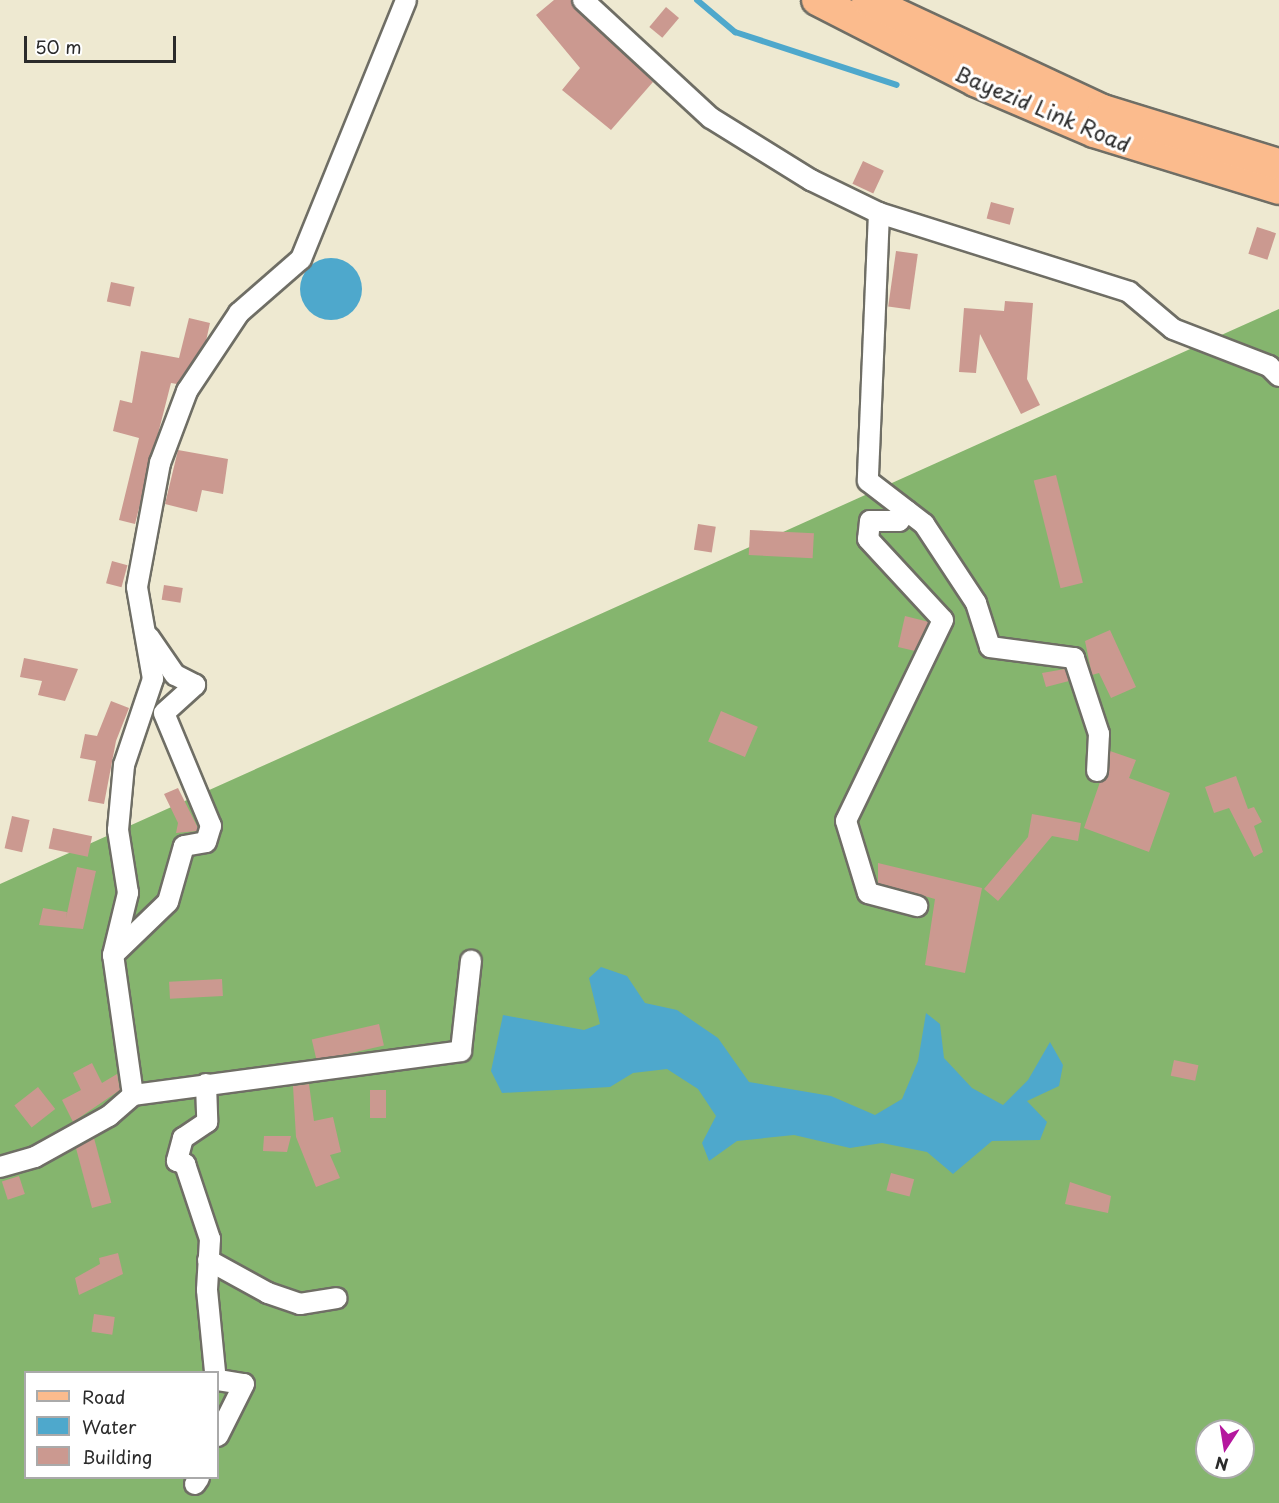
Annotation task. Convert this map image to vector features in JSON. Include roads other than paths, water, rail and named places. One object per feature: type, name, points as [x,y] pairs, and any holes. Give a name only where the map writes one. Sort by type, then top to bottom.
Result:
[{"type":"main road","name":"Bayezid Link Road","points":[[817,0],[975,81],[1094,132],[1279,189]]},
{"type":"main road","name":"Bayezid Link Road","points":[[867,0],[1103,110],[1279,164]]},
{"type":"street","points":[[133,1095],[113,955],[128,893],[118,830],[124,765],[153,679],[137,587],[160,463],[187,391],[239,314],[301,259],[406,0]]},
{"type":"street","points":[[583,0],[711,118],[811,180],[879,213],[1129,292],[1173,328],[1269,366],[1279,376]]},
{"type":"street","points":[[879,213],[868,482],[924,524],[976,603],[990,647],[1074,658],[1099,734],[1097,771]]},
{"type":"street","points":[[907,510],[899,521],[870,521],[868,539],[943,620],[846,821],[868,893],[917,906]]},
{"type":"street","points":[[113,955],[168,902],[184,846],[206,842],[211,826],[164,713],[195,685],[175,675],[144,629]]},
{"type":"street","points":[[0,1167],[34,1157],[109,1116],[133,1095],[461,1051],[471,961]]},
{"type":"street","points":[[206,1084],[207,1122],[183,1138],[177,1161],[185,1164],[210,1239],[208,1260],[215,1371]]},
{"type":"street","points":[[208,1260],[268,1293],[300,1304],[337,1298]]},
{"type":"street","points":[[219,1380],[244,1384],[219,1434]]},
{"type":"water","points":[[331,258],[348,263],[353,267],[357,272],[362,289],[357,306],[353,311],[348,315],[331,320],[314,315],[309,311],[305,306],[300,289],[305,272],[309,267],[314,263]]},
{"type":"water","points":[[601,967],[627,976],[645,1003],[677,1010],[718,1038],[749,1082],[831,1096],[875,1115],[902,1099],[918,1061],[926,1013],[940,1024],[944,1058],[972,1088],[1003,1105],[1028,1080],[1050,1042],[1063,1065],[1059,1086],[1027,1101],[1047,1122],[1040,1140],[992,1141],[953,1174],[927,1152],[882,1143],[850,1148],[794,1135],[737,1141],[709,1161],[702,1143],[716,1116],[698,1089],[667,1069],[633,1073],[610,1087],[502,1093],[491,1071],[503,1015],[584,1030],[600,1024],[589,978]]},
{"type":"waterway","points":[[697,0],[735,32],[897,85]]}]
